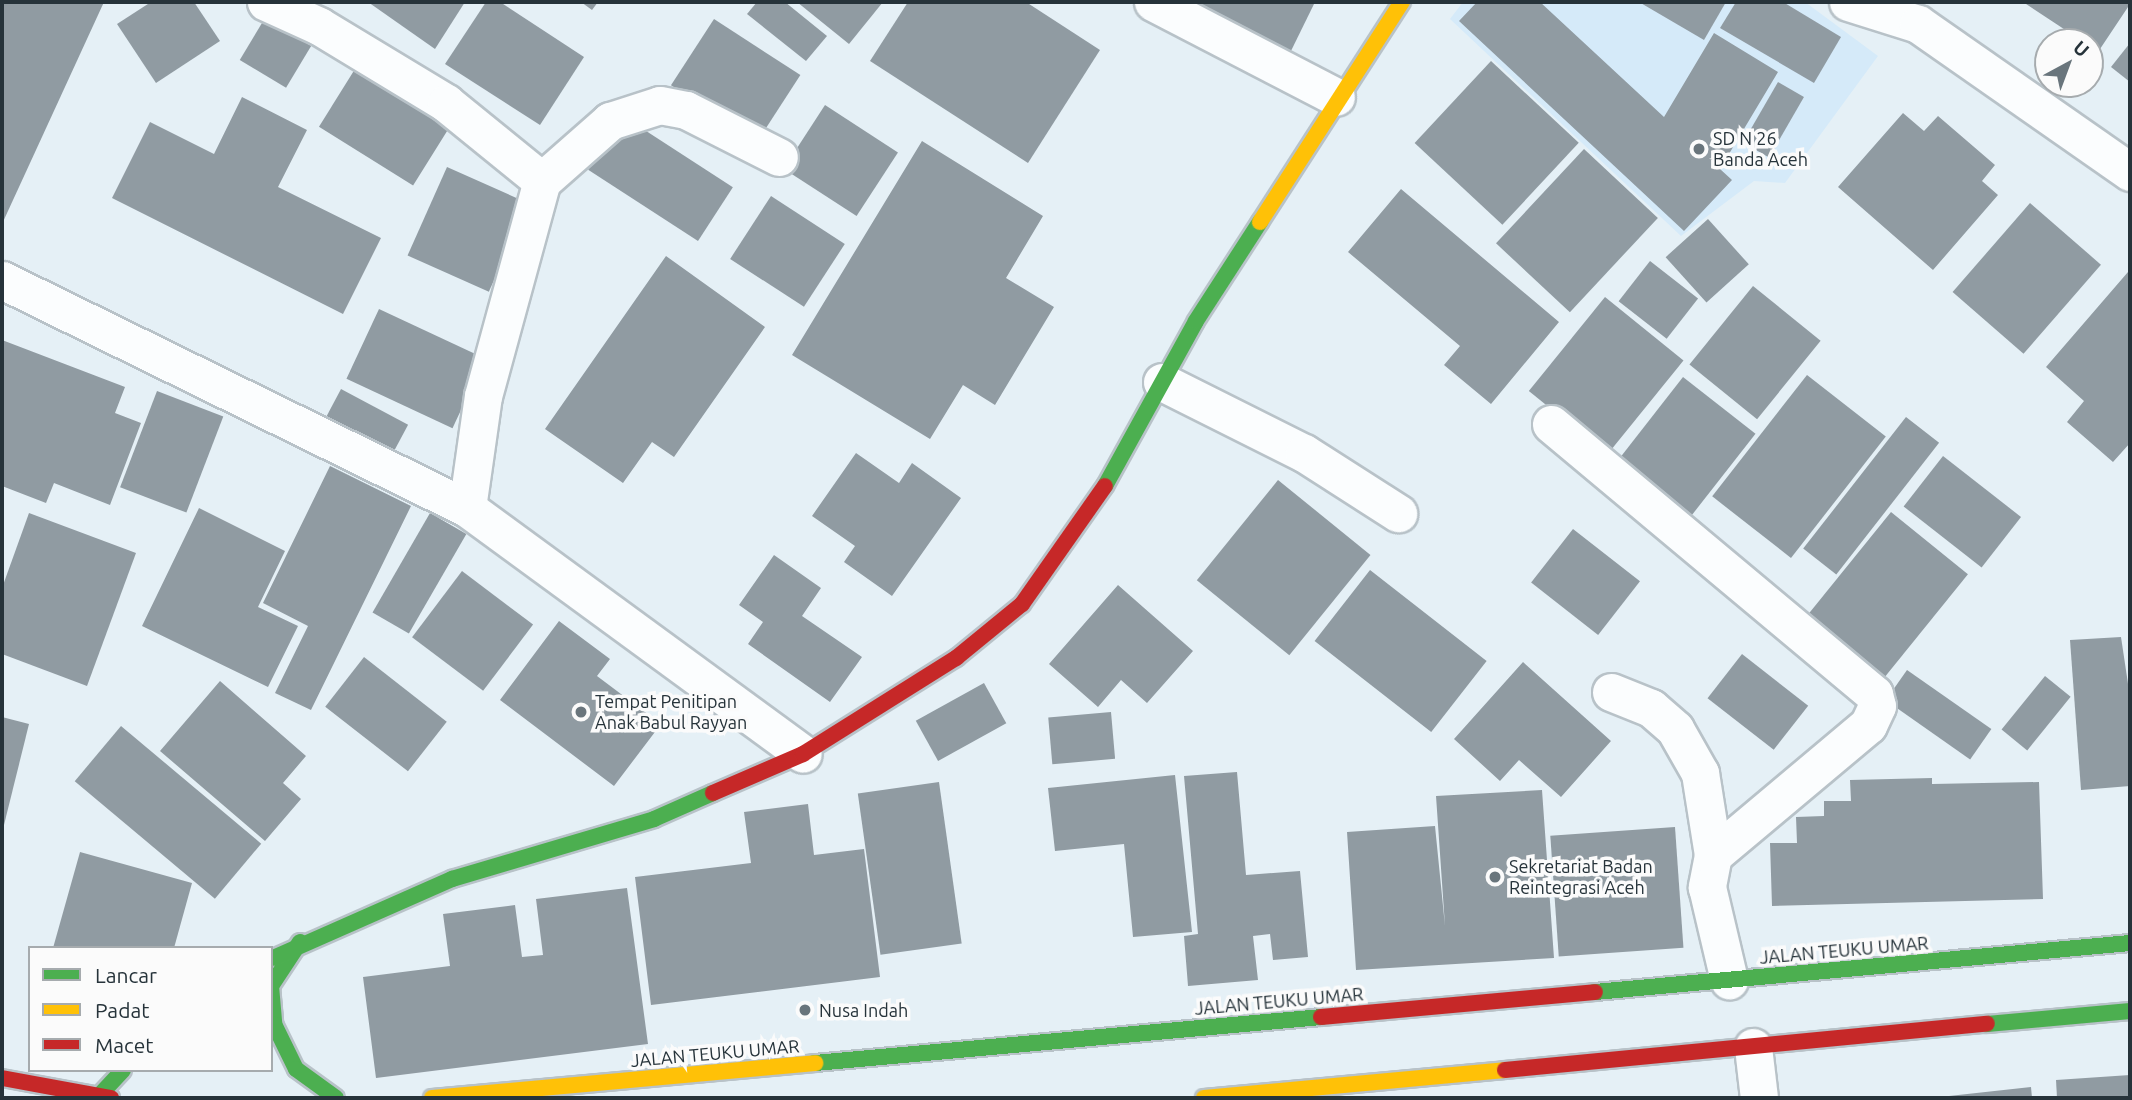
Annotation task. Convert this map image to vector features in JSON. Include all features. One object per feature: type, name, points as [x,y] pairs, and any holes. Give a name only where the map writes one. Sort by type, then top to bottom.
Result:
[{"type":"main road","points":[[273,957],[300,942],[452,879],[654,819],[803,754],[956,658],[1022,604],[1086,521],[1163,382],[1336,97],[1402,2]]},
{"type":"main road","points":[[273,983],[300,942]]},
{"type":"main road","name":"JALAN TEUKU UMAR","points":[[432,1098],[2130,943]]},
{"type":"main road","points":[[273,1011],[274,1024],[296,1069],[336,1098]]},
{"type":"main road","points":[[1204,1098],[1279,1094],[2130,1011]]},
{"type":"main road","points":[[2,1078],[103,1097],[122,1072]]},
{"type":"street","points":[[266,2],[319,26],[446,103],[542,181]]},
{"type":"street","points":[[1153,2],[1336,97]]},
{"type":"street","points":[[1848,2],[1887,6],[1918,24],[2130,172]]},
{"type":"street","points":[[467,508],[483,396],[542,181],[610,121],[660,105],[686,110],[779,157]]},
{"type":"street","points":[[2,280],[467,508],[803,754]]},
{"type":"street","points":[[1163,382],[1304,453],[1398,513]]},
{"type":"street","points":[[1551,424],[1874,694],[1877,706],[1868,725],[1713,855]]},
{"type":"street","points":[[1611,692],[1651,708],[1675,729],[1700,773],[1713,855],[1707,887],[1729,979]]},
{"type":"street","points":[[1753,1047],[1759,1098]]},
{"type":"shaded area","name":"SD N 26 Banda Aceh","points":[[1463,2],[1805,2],[1878,56],[1785,183],[1754,181],[1681,236],[1450,19]]},
{"type":"building","points":[[2,2],[104,2],[2,224]]},
{"type":"building","points":[[151,2],[194,2],[220,41],[156,83],[117,24]]},
{"type":"building","points":[[368,2],[465,2],[435,49]]},
{"type":"building","points":[[486,2],[500,2],[584,57],[540,125],[445,64]]},
{"type":"building","points":[[581,2],[598,2],[592,10]]},
{"type":"building","points":[[757,2],[785,2],[827,36],[806,61],[747,14]]},
{"type":"building","points":[[797,2],[883,2],[849,44]]},
{"type":"building","points":[[908,2],[1026,2],[1100,50],[1028,163],[870,61]]},
{"type":"building","points":[[1181,2],[1315,2],[1289,55]]},
{"type":"building","points":[[1477,2],[1540,2],[1664,117],[1714,33],[1778,72],[1720,169],[1732,180],[1684,231],[1459,21]]},
{"type":"building","points":[[1639,2],[1726,2],[1704,40]]},
{"type":"building","points":[[1736,2],[1783,2],[1841,37],[1814,83],[1720,28]]},
{"type":"building","points":[[2023,2],[2130,2],[2104,43],[2104,28],[2062,28]]},
{"type":"building","points":[[265,18],[311,46],[286,88],[240,60]]},
{"type":"building","points":[[714,19],[800,75],[757,141],[671,85]]},
{"type":"building","points":[[2130,43],[2130,82],[2111,67]]},
{"type":"building","points":[[1491,61],[1579,143],[1502,225],[1415,143]]},
{"type":"building","points":[[355,69],[449,128],[413,185],[319,127]]},
{"type":"building","points":[[1778,82],[1804,97],[1769,158],[1743,143]]},
{"type":"building","points":[[242,97],[307,130],[278,187],[381,238],[343,314],[112,198],[150,122],[214,154]]},
{"type":"building","points":[[825,105],[898,152],[857,216],[784,169]]},
{"type":"building","points":[[1903,113],[1924,131],[1938,116],[1995,165],[1982,181],[1998,195],[1933,270],[1838,187]]},
{"type":"building","points":[[623,116],[733,187],[698,241],[588,170]]},
{"type":"building","points":[[922,141],[1043,216],[1006,278],[1054,307],[995,405],[963,385],[930,439],[792,355]]},
{"type":"building","points":[[1584,149],[1658,218],[1570,312],[1496,243]]},
{"type":"building","points":[[447,167],[528,203],[489,292],[408,256]]},
{"type":"building","points":[[1401,189],[1559,322],[1491,404],[1444,365],[1460,346],[1348,252]]},
{"type":"building","points":[[771,196],[845,244],[804,307],[730,259]]},
{"type":"building","points":[[2030,203],[2101,265],[2024,354],[1953,292]]},
{"type":"building","points":[[1708,219],[1749,264],[1706,302],[1666,257]]},
{"type":"building","points":[[666,256],[765,327],[674,457],[652,442],[623,483],[545,429]]},
{"type":"building","points":[[1650,261],[1698,299],[1667,339],[1619,301]]},
{"type":"building","points":[[2128,272],[2130,443],[2113,462],[2067,422],[2084,401],[2046,367]]},
{"type":"building","points":[[1753,286],[1821,341],[1757,419],[1689,364]]},
{"type":"building","points":[[1605,297],[1683,361],[1607,455],[1529,391]]},
{"type":"building","points":[[379,309],[485,358],[452,428],[346,379]]},
{"type":"building","points":[[2,340],[125,387],[115,413],[141,423],[110,505],[54,483],[46,503],[2,486]]},
{"type":"building","points":[[1807,375],[1886,437],[1791,558],[1712,496]]},
{"type":"building","points":[[1683,377],[1755,434],[1688,520],[1616,463]]},
{"type":"building","points":[[341,389],[408,425],[393,454],[326,418]]},
{"type":"building","points":[[157,391],[223,416],[186,513],[120,487]]},
{"type":"building","points":[[1906,417],[1939,443],[1836,574],[1803,549]]},
{"type":"building","points":[[856,453],[899,483],[912,463],[961,498],[892,596],[844,562],[855,546],[812,516]]},
{"type":"building","points":[[1943,456],[2021,517],[1982,567],[1904,506]]},
{"type":"building","points":[[330,466],[411,506],[311,710],[275,693],[308,626],[263,603]]},
{"type":"building","points":[[1278,480],[1370,555],[1289,655],[1197,580]]},
{"type":"building","points":[[199,508],[285,551],[258,607],[298,626],[268,687],[142,626]]},
{"type":"building","points":[[1891,512],[1968,574],[1877,686],[1800,624]]},
{"type":"building","points":[[29,513],[136,553],[87,686],[2,654],[2,588]]},
{"type":"building","points":[[430,513],[466,534],[409,634],[372,613]]},
{"type":"building","points":[[1573,529],[1640,581],[1598,635],[1531,583]]},
{"type":"building","points":[[774,555],[821,588],[802,616],[862,657],[830,702],[748,644],[763,622],[739,605]]},
{"type":"building","points":[[1370,570],[1487,661],[1431,732],[1315,641]]},
{"type":"building","points":[[462,571],[533,625],[483,691],[412,637]]},
{"type":"building","points":[[1118,585],[1193,651],[1147,703],[1121,680],[1098,707],[1049,664]]},
{"type":"building","name":"Tempat Penitipan Anak Babul Rayyan","points":[[559,621],[610,659],[597,676],[661,724],[614,786],[500,700]]},
{"type":"building","points":[[2121,637],[2130,697],[2130,786],[2081,790],[2070,640]]},
{"type":"building","points":[[1742,654],[1808,706],[1774,750],[1708,698]]},
{"type":"building","points":[[364,657],[447,722],[408,771],[325,707]]},
{"type":"building","points":[[1523,662],[1611,741],[1561,797],[1519,760],[1500,781],[1454,739]]},
{"type":"building","points":[[1907,670],[1991,729],[1970,759],[1886,700]]},
{"type":"building","points":[[2045,676],[2071,697],[2027,750],[2002,730]]},
{"type":"building","points":[[220,681],[306,756],[283,783],[301,799],[265,841],[160,751]]},
{"type":"building","points":[[984,683],[1006,723],[938,761],[916,721]]},
{"type":"building","points":[[1111,712],[1115,759],[1052,764],[1048,717]]},
{"type":"building","points":[[2,717],[29,724],[3,829],[2,829]]},
{"type":"building","points":[[121,726],[261,844],[215,899],[75,781]]},
{"type":"building","points":[[1237,772],[1246,875],[1300,871],[1308,957],[1273,960],[1270,934],[1253,936],[1258,980],[1188,986],[1184,936],[1198,934],[1184,776]]},
{"type":"building","points":[[1175,775],[1192,932],[1133,937],[1124,844],[1055,851],[1048,788]]},
{"type":"building","points":[[1932,778],[1932,784],[2039,782],[2043,899],[1772,906],[1770,843],[1797,843],[1796,817],[1824,816],[1824,801],[1851,801],[1850,780]]},
{"type":"building","points":[[939,782],[962,943],[880,955],[858,793]]},
{"type":"building","points":[[1542,790],[1554,958],[1356,970],[1347,832],[1435,826],[1445,926],[1436,796]]},
{"type":"building","points":[[808,804],[814,855],[864,849],[880,977],[651,1005],[635,877],[751,863],[744,812]]},
{"type":"building","points":[[1675,827],[1683,948],[1559,956],[1550,836]]},
{"type":"building","points":[[80,852],[192,883],[175,946],[54,946]]},
{"type":"building","points":[[627,888],[648,1044],[376,1078],[363,977],[450,966],[443,914],[515,905],[522,957],[543,955],[536,899]]},
{"type":"building","points":[[2130,1075],[2130,1098],[2057,1098],[2056,1080]]},
{"type":"building","points":[[2031,1087],[2032,1098],[1949,1098],[1949,1096]]},
{"type":"traffic: fast","points":[[1105,486],[1196,321],[1260,222]]},
{"type":"traffic: fast","points":[[273,958],[452,879],[654,819],[713,793]]},
{"type":"traffic: fast","points":[[273,983],[300,942]]},
{"type":"traffic: fast","points":[[1595,992],[2130,943]]},
{"type":"traffic: fast","points":[[273,1011],[274,1024],[296,1069],[336,1098]]},
{"type":"traffic: fast","points":[[1987,1024],[2130,1011]]},
{"type":"traffic: fast","points":[[815,1063],[1321,1017]]},
{"type":"traffic: fast","points":[[97,1098],[121,1072]]},
{"type":"traffic: slow","points":[[1260,222],[1402,2]]},
{"type":"traffic: slow","points":[[432,1098],[815,1063]]},
{"type":"traffic: slow","points":[[1204,1098],[1505,1070]]},
{"type":"traffic: jam","points":[[713,793],[803,754],[956,658],[1022,604],[1105,486]]},
{"type":"traffic: jam","points":[[1321,1017],[1595,992]]},
{"type":"traffic: jam","points":[[1505,1070],[1987,1024]]},
{"type":"traffic: jam","points":[[2,1078],[111,1098]]},
{"type":"place","name":"SD N 26 Banda Aceh","points":[[1699,149]]},
{"type":"place","name":"Tempat Penitipan Anak Babul Rayyan","points":[[581,712]]},
{"type":"place","name":"Sekretariat Badan Reintegrasi Aceh","points":[[1495,877]]},
{"type":"place","name":"Nusa Indah","points":[[805,1010]]}]
